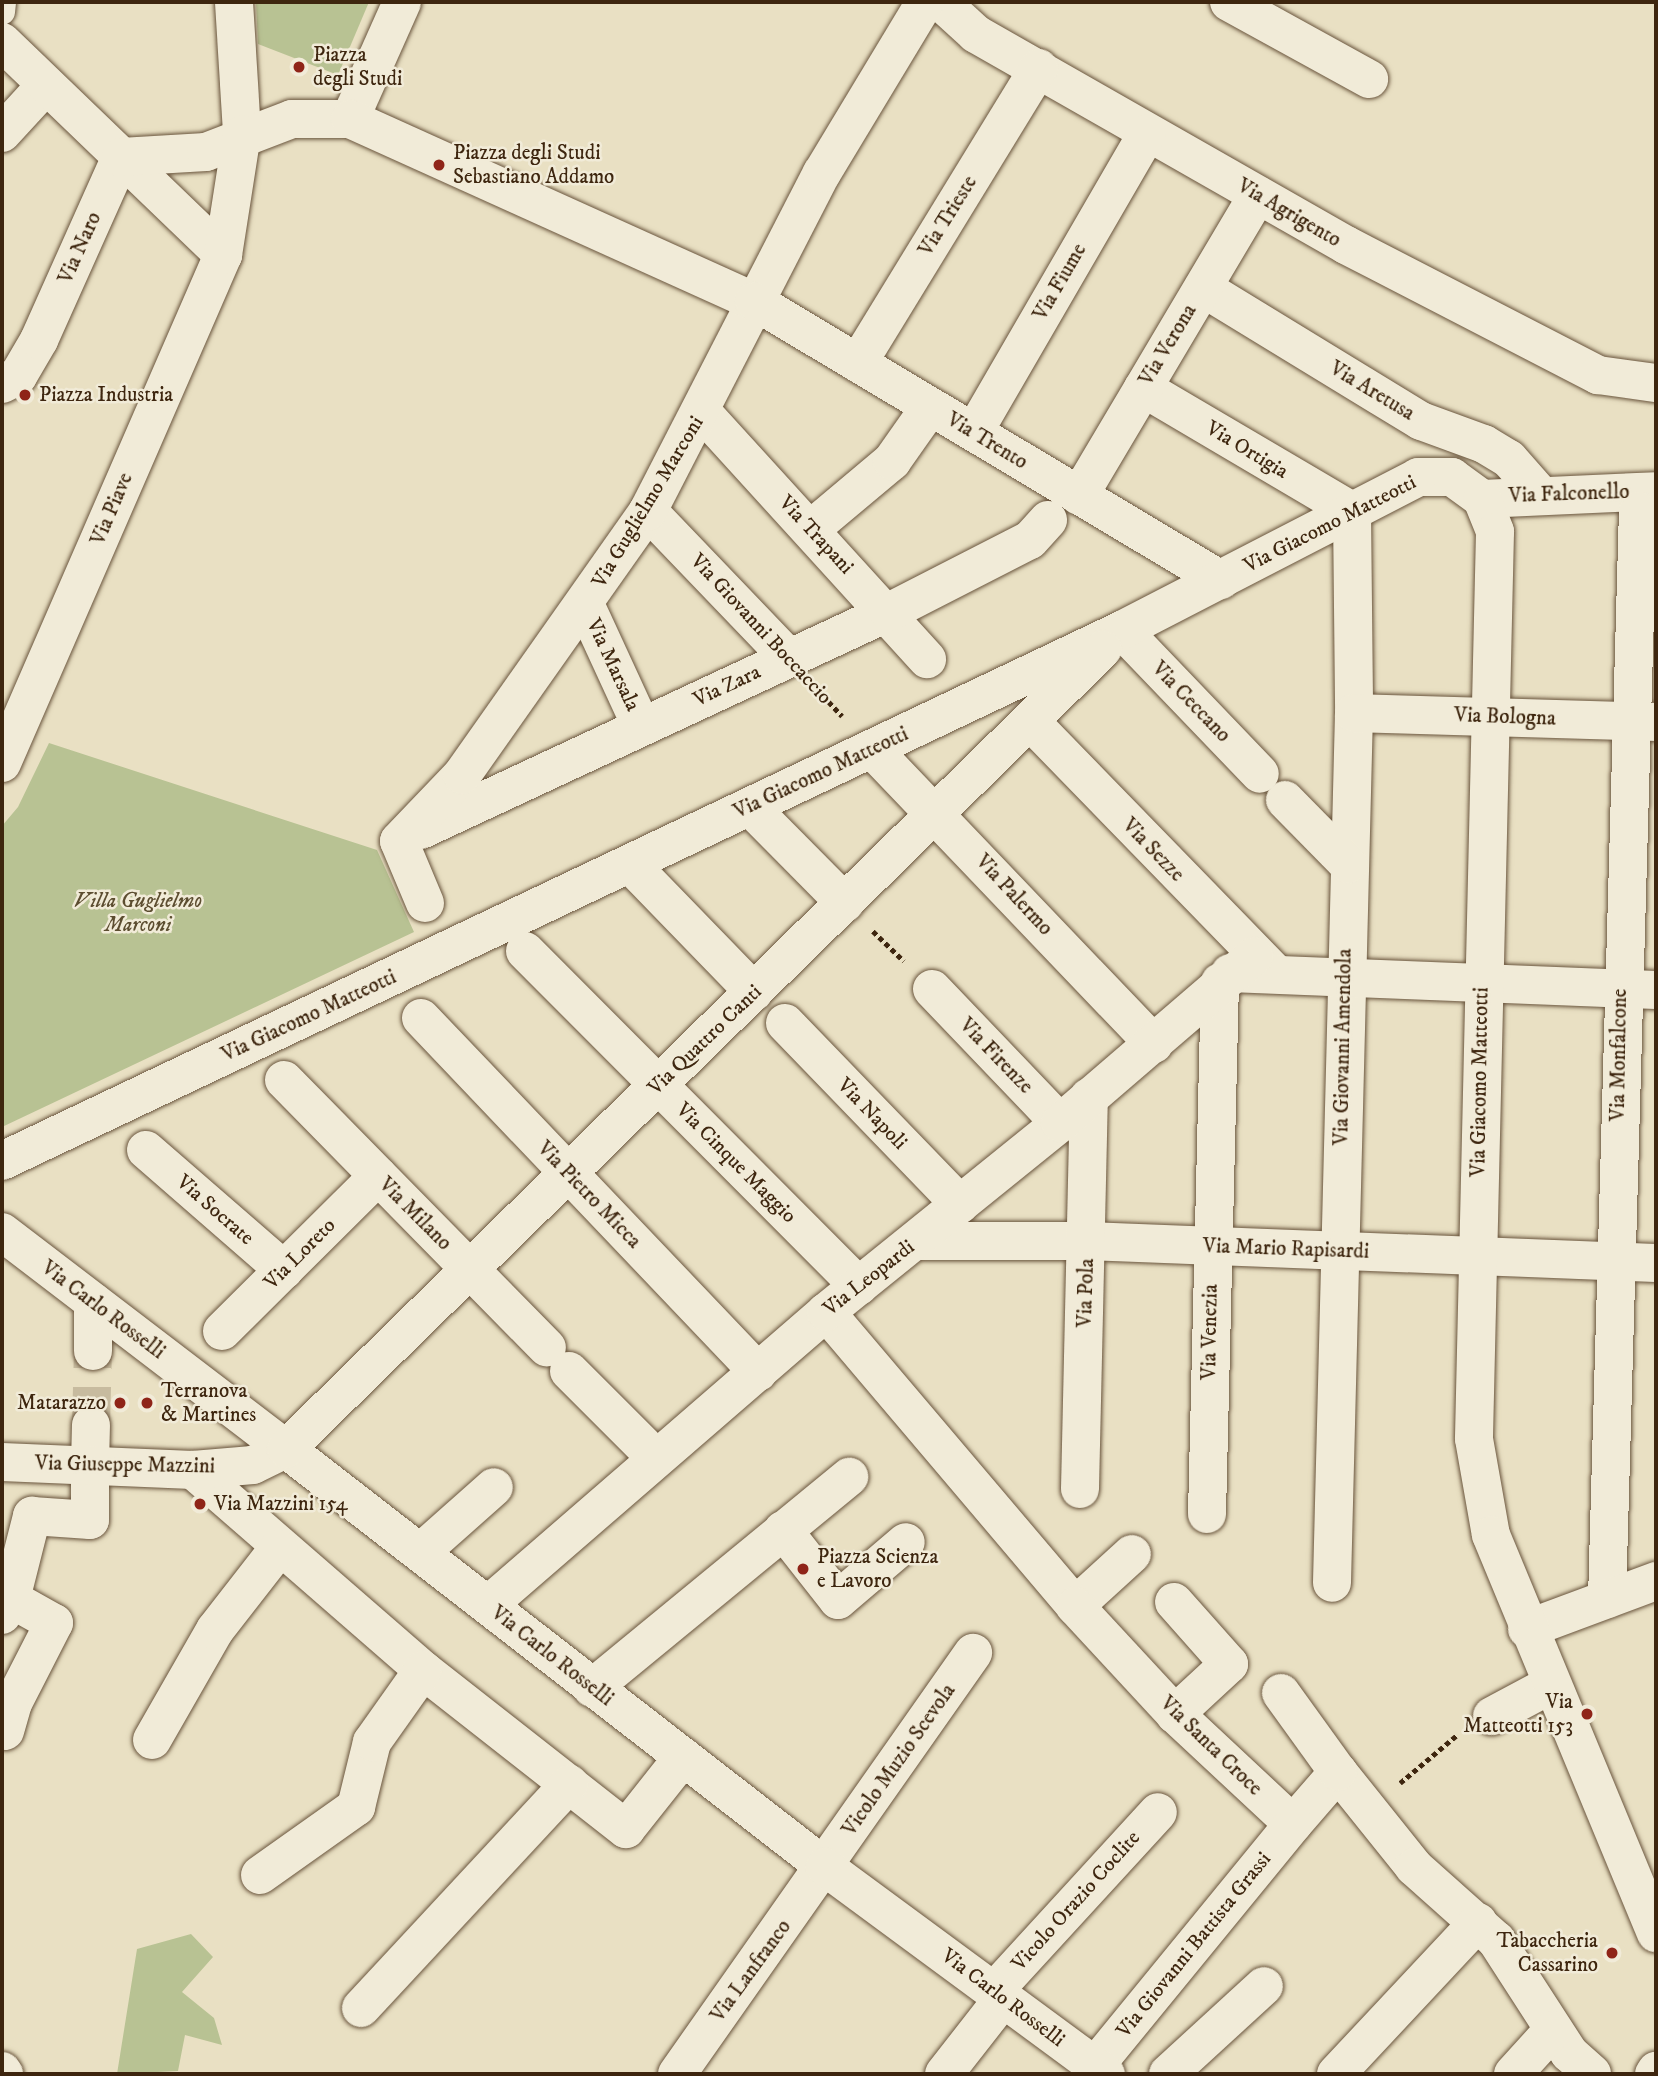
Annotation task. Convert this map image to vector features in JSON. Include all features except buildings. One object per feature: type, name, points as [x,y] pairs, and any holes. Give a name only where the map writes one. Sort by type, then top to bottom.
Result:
[{"type":"street","name":"Via Piave","points":[[2,763],[223,255],[243,134],[234,2]]},
{"type":"street","points":[[121,157],[206,152],[243,134],[292,119],[349,119],[402,2]]},
{"type":"street","name":"Via Guglielmo Marconi","points":[[399,841],[462,775],[648,511],[703,413],[754,301],[822,173],[925,2]]},
{"type":"street","name":"Via Agrigento","points":[[941,2],[976,34],[1258,195],[1598,375],[1656,383]]},
{"type":"street","points":[[1229,2],[1369,79]]},
{"type":"street","points":[[2,42],[223,255]]},
{"type":"street","name":"Via Trieste","points":[[858,363],[1039,68]]},
{"type":"street","points":[[2,133],[46,85]]},
{"type":"street","name":"Via Trento","points":[[349,119],[754,301],[1221,580]]},
{"type":"street","name":"Via Fiume","points":[[974,432],[1147,133]]},
{"type":"street","name":"Via Naro","points":[[2,384],[18,376],[39,340],[121,157]]},
{"type":"street","name":"Via Verona","points":[[1079,496],[1258,195]]},
{"type":"street","name":"Via Aretusa","points":[[1203,288],[1421,421],[1500,454],[1538,492]]},
{"type":"street","name":"Via Ortigia","points":[[1143,388],[1352,511]]},
{"type":"street","points":[[811,529],[892,461],[930,407]]},
{"type":"street","name":"Via Trapani","points":[[703,413],[889,612],[927,659]]},
{"type":"street","name":"Via Giacomo Matteotti","points":[[2,1161],[1122,631],[1418,477],[1452,477],[1482,499],[1494,532],[1474,1439],[1491,1535],[1550,1685],[1654,1921]]},
{"type":"street","name":"Via Falconello","points":[[1482,499],[1538,492],[1647,501]]},
{"type":"street","name":"Via Monfalcone","points":[[1607,1600],[1614,1262],[1638,989],[1647,501]]},
{"type":"street","name":"Via Giovanni Boccaccio","points":[[648,511],[789,657]]},
{"type":"street","name":"Via Giovanni Amendola","points":[[1332,1583],[1338,1251],[1354,713],[1352,511]]},
{"type":"street","name":"Via Zara","points":[[399,841],[889,612],[1030,540],[1048,520]]},
{"type":"street","name":"Via Marsala","points":[[585,604],[641,726]]},
{"type":"street","name":"Via Quattro Canti","points":[[286,1448],[1122,631]]},
{"type":"street","name":"Via Ceccano","points":[[1122,631],[1348,864]]},
{"type":"street","name":"Via Bologna","points":[[1354,713],[1643,721]]},
{"type":"street","name":"Via Sezze","points":[[1031,722],[1245,971]]},
{"type":"street","name":"Via Palermo","points":[[872,749],[1154,1044]]},
{"type":"street","points":[[750,807],[845,903]]},
{"type":"street","points":[[399,841],[425,903]]},
{"type":"street","points":[[630,864],[754,992]]},
{"type":"street","name":"Via Cinque Maggio","points":[[525,951],[859,1286]]},
{"type":"street","points":[[1245,971],[1638,989]]},
{"type":"street","name":"Via Leopardi","points":[[488,1605],[826,1312],[1245,971]]},
{"type":"street","name":"Via Venezia","points":[[1207,1514],[1211,1246],[1245,971]]},
{"type":"street","name":"Via Firenze","points":[[932,989],[1060,1123]]},
{"type":"street","name":"Via Pietro Micca","points":[[421,1018],[758,1372]]},
{"type":"street","name":"Via Napoli","points":[[785,1023],[960,1204]]},
{"type":"street","name":"Via Milano","points":[[284,1080],[656,1458]]},
{"type":"street","name":"Via Pola","points":[[1080,1489],[1089,1097]]},
{"type":"street","name":"Via Socrate","points":[[146,1150],[284,1270]]},
{"type":"street","name":"Via Loreto","points":[[222,1331],[378,1176]]},
{"type":"street","name":"Via Carlo Rosselli","points":[[2,1232],[422,1552],[592,1688],[825,1867],[1100,2070]]},
{"type":"street","name":"Via Mario Rapisardi","points":[[916,1241],[1087,1241],[1656,1263]]},
{"type":"street","points":[[93,1302],[93,1351]]},
{"type":"street","name":"Via Santa Croce","points":[[826,1312],[1075,1606],[1175,1714],[1293,1824]]},
{"type":"street","points":[[5,1731],[13,1703],[54,1623],[7,1607],[32,1516],[90,1520],[91,1425]]},
{"type":"street","name":"Via Giuseppe Mazzini","points":[[2,1462],[194,1470],[253,1465],[286,1448]]},
{"type":"street","points":[[194,1470],[278,1549],[423,1670],[626,1829],[683,1757]]},
{"type":"street","points":[[592,1688],[849,1477]]},
{"type":"street","points":[[422,1552],[494,1487]]},
{"type":"street","points":[[783,1530],[838,1600],[906,1542]]},
{"type":"street","points":[[152,1741],[215,1630],[278,1549]]},
{"type":"street","points":[[1075,1606],[1132,1554]]},
{"type":"street","points":[[1527,1629],[1655,1584]]},
{"type":"street","points":[[1174,1602],[1229,1664],[1175,1714]]},
{"type":"street","name":"Vicolo Muzio Scevola","points":[[825,1867],[973,1653]]},
{"type":"street","points":[[260,1875],[356,1807],[372,1742],[423,1670]]},
{"type":"street","points":[[1492,1716],[1550,1685]]},
{"type":"street","points":[[1281,1693],[1363,1806],[1415,1867],[1496,1940],[1553,2030],[1592,2074]]},
{"type":"street","points":[[1293,1824],[1338,1772]]},
{"type":"street","points":[[361,2008],[569,1784]]},
{"type":"street","name":"Vicolo Orazio Coclite","points":[[944,2074],[998,1995],[1158,1812]]},
{"type":"street","name":"Via Giovanni Battista Grassi","points":[[1100,2070],[1293,1824]]},
{"type":"street","name":"Via Lanfranco","points":[[677,2074],[825,1867]]},
{"type":"street","points":[[1336,2074],[1478,1922]]},
{"type":"street","points":[[1168,2074],[1264,1986]]},
{"type":"street","points":[[1513,2074],[1553,2030]]},
{"type":"lane","points":[[2,12],[3,2]]},
{"type":"path","name":"Via Giovanni Boccaccio","points":[[789,657],[872,749]]},
{"type":"path","points":[[845,903],[932,989]]},
{"type":"path","points":[[1363,1806],[1420,1771],[1462,1731],[1492,1716]]},
{"type":"green space","points":[[256,2],[369,2],[338,75],[258,44]]},
{"type":"green space","name":"Villa Guglielmo Marconi","points":[[49,743],[377,850],[414,932],[2,1127],[2,826],[18,807]]},
{"type":"green space","points":[[191,1934],[213,1957],[182,1992],[214,2018],[222,2045],[185,2035],[178,2071],[117,2074],[137,1949]]},
{"type":"tunnel","points":[[91,1425],[93,1351]]},
{"type":"place","name":"Piazza degli Studi","points":[[299,67]]},
{"type":"place","name":"Piazza degli Studi Sebastiano Addamo","points":[[439,165]]},
{"type":"place","name":"Piazza Industria","points":[[25,395]]},
{"type":"place","name":"Matarazzo","points":[[120,1403]]},
{"type":"place","name":"Terranova & Martines","points":[[147,1403]]},
{"type":"place","name":"Via Mazzini 154","points":[[200,1504]]},
{"type":"place","name":"Piazza Scienza e Lavoro","points":[[803,1569]]},
{"type":"place","name":"Via Matteotti 153","points":[[1587,1714]]},
{"type":"place","name":"Tabaccheria Cassarino","points":[[1612,1953]]}]
